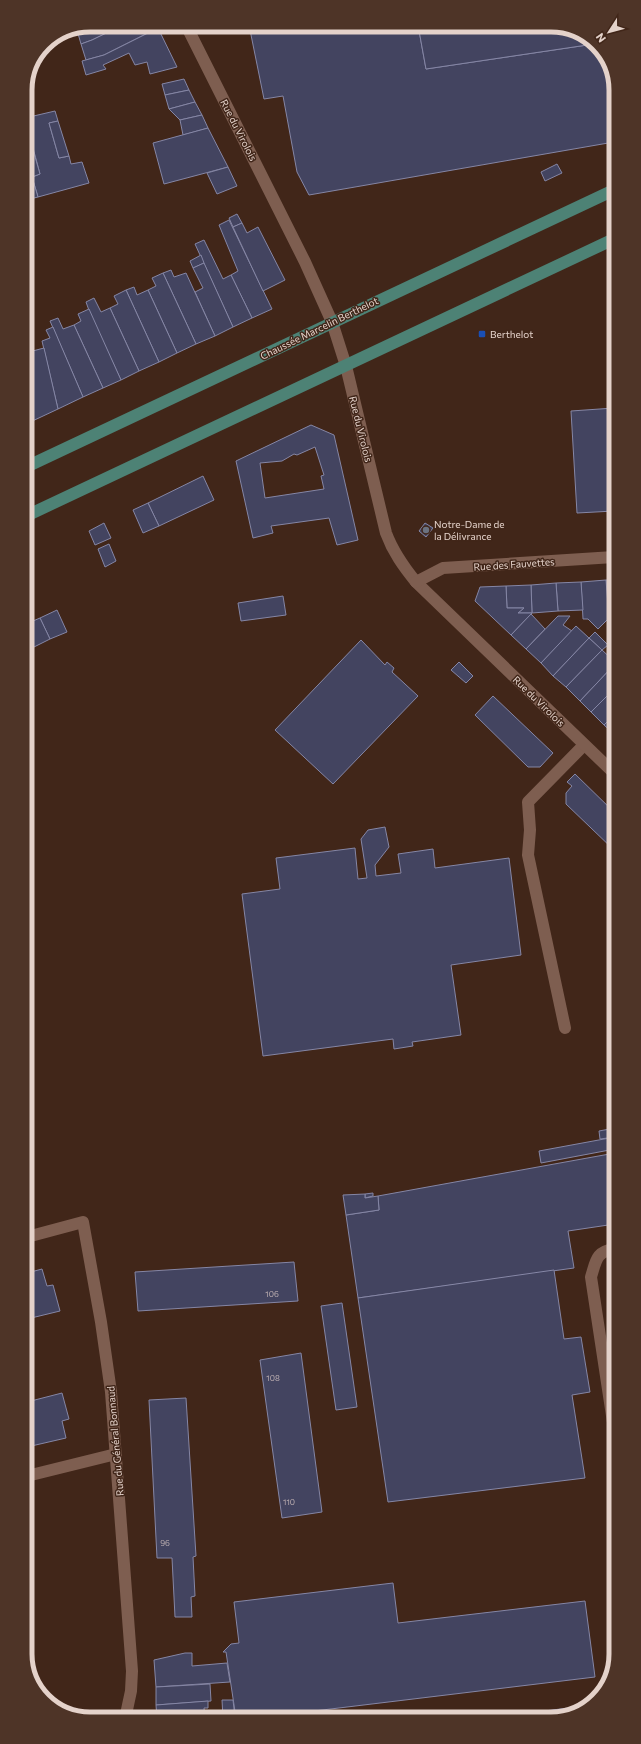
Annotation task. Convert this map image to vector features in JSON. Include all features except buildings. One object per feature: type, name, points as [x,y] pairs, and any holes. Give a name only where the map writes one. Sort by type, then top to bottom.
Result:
[{"type":"main road","name":"Chaussée Marcelin Berthelot","points":[[32,464],[609,192]]},
{"type":"main road","points":[[32,513],[609,241]]},
{"type":"street","name":"Rue du Virolois","points":[[190,32],[305,262],[332,322],[346,366],[386,533],[392,548],[399,560],[416,582],[609,768]]},
{"type":"street","name":"Rue des Fauvettes","points":[[416,582],[443,568],[609,557]]},
{"type":"street","points":[[565,1028],[528,856],[530,830],[528,802],[584,745]]},
{"type":"street","name":"Rue du Général Bonnaud","points":[[32,1236],[83,1222],[101,1322],[110,1384],[132,1671],[131,1691],[126,1712]]},
{"type":"street","points":[[609,1250],[597,1257],[591,1278],[609,1396]]},
{"type":"street","points":[[32,1475],[116,1454]]},
{"type":"place","name":"Berthelot","points":[[482,334]]},
{"type":"place","name":"Notre-Dame de la Délivrance","points":[[426,530]]}]
